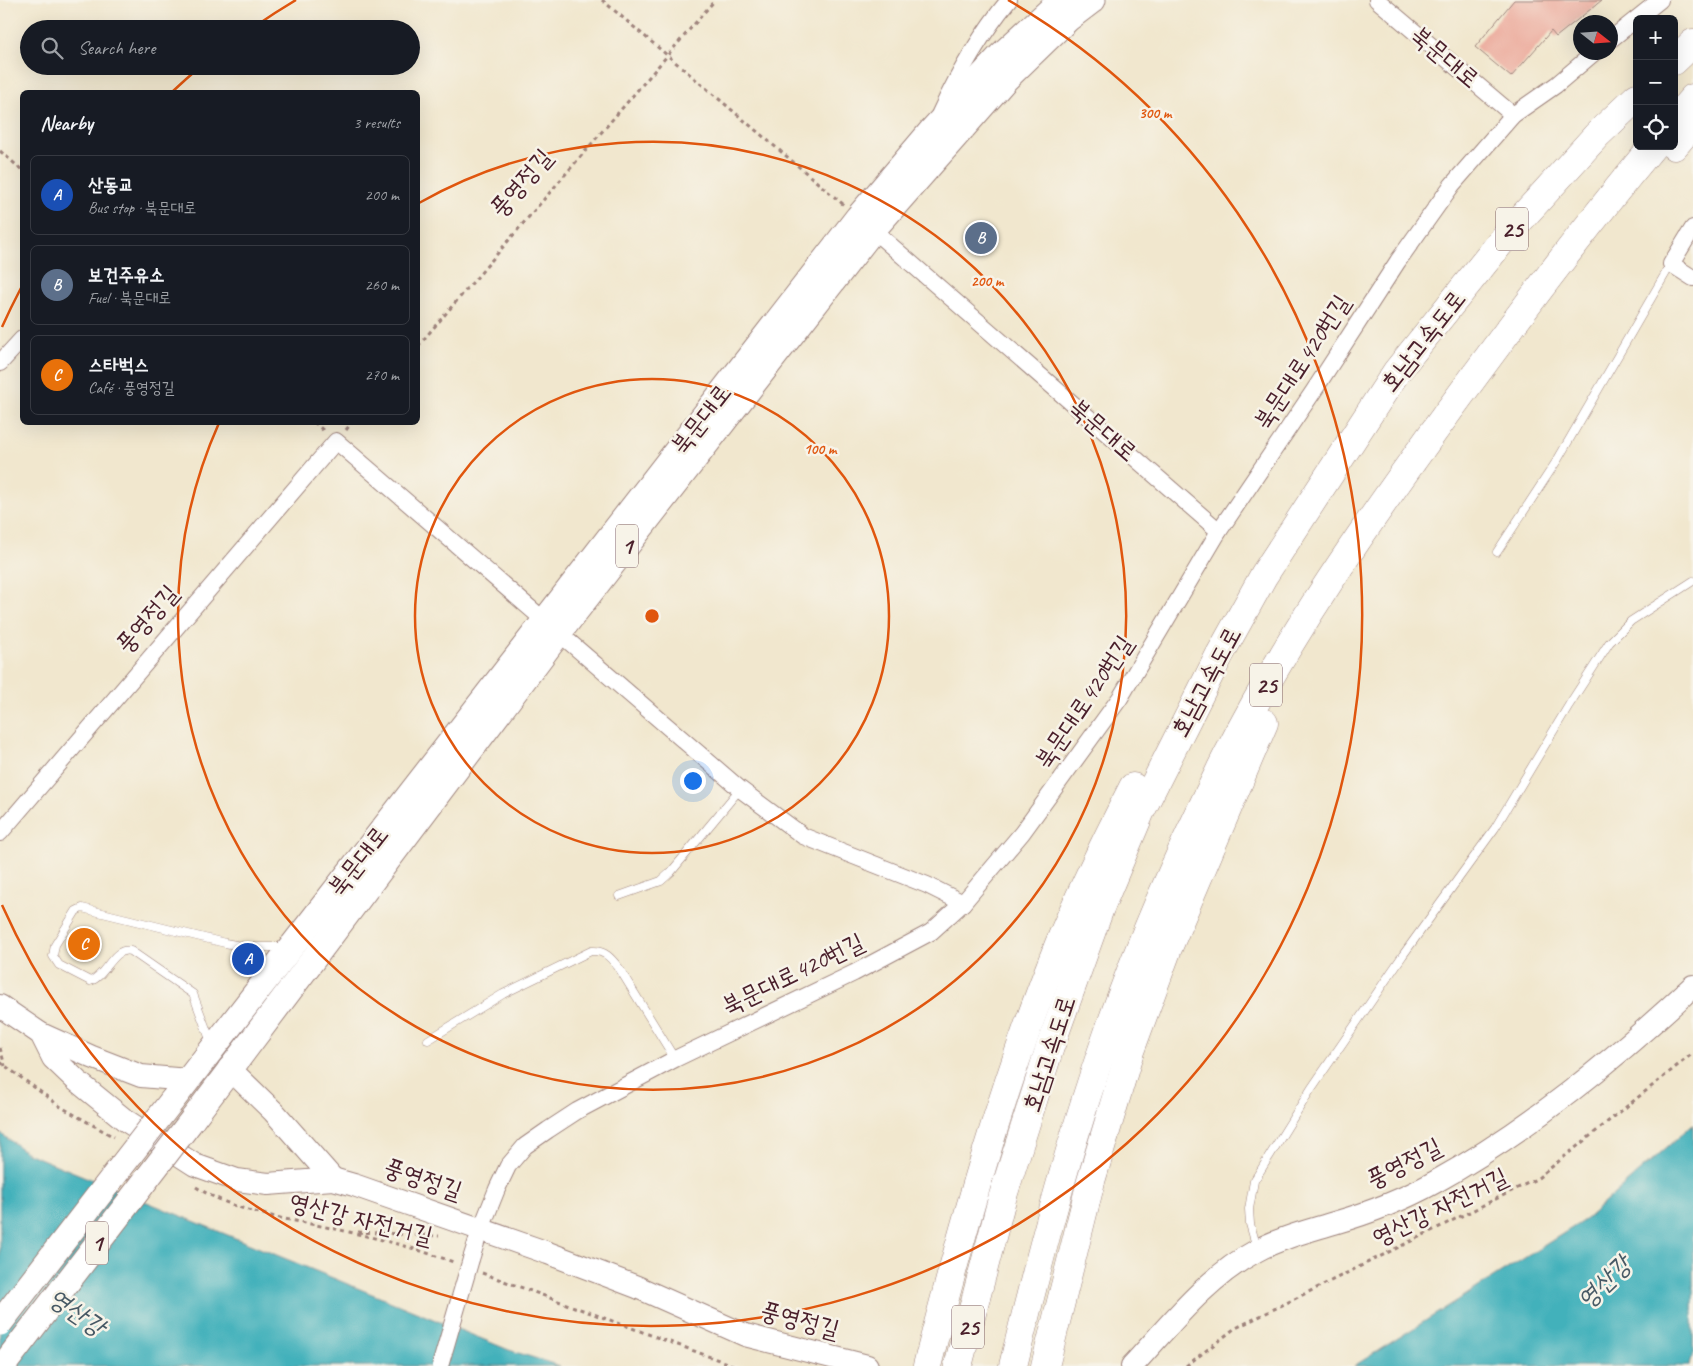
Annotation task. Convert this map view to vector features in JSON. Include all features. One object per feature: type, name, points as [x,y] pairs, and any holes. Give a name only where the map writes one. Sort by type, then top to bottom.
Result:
[{"type":"highway","points":[[1675,60],[1693,42]]},
{"type":"highway","points":[[1678,115],[1693,98]]},
{"type":"highway","name":"호남고속도로","points":[[958,1366],[1002,1199],[1050,1047],[1100,908],[1140,813],[1218,656],[1264,575],[1397,371],[1509,232],[1597,135],[1633,101]]},
{"type":"highway","points":[[1678,141],[1693,124]]},
{"type":"highway","name":"호남고속도로","points":[[1013,1366],[1028,1302],[1076,1129],[1108,1033],[1162,895],[1231,749],[1298,632],[1395,486],[1531,299],[1649,150]]},
{"type":"highway","points":[[1045,1366],[1091,1181],[1130,1051],[1168,948],[1260,731],[1286,680],[1437,452],[1555,295],[1671,150]]},
{"type":"highway","points":[[927,1366],[978,1173],[1059,944],[1097,858],[1181,694],[1258,558],[1315,472],[1397,371]]},
{"type":"main road","name":"북문대로","points":[[0,1322],[291,947],[552,627],[866,224],[931,131],[1001,55],[1061,0]]},
{"type":"main road","name":"북문대로","points":[[866,224],[1006,78],[1068,19],[1093,0]]},
{"type":"main road","name":"북문대로","points":[[2,1366],[192,1120],[552,627]]},
{"type":"street","points":[[931,131],[959,72],[989,24],[1010,0]]},
{"type":"street","name":"북문대로","points":[[1377,0],[1514,115]]},
{"type":"street","points":[[1618,34],[1660,0]]},
{"type":"street","name":"북문대로420번길","points":[[440,1366],[479,1234],[496,1189],[508,1166],[525,1146],[577,1111],[676,1059],[854,973],[931,932],[963,903],[1022,833],[1120,698],[1220,531],[1424,222],[1458,178],[1514,115],[1585,60]]},
{"type":"street","name":"북문대로","points":[[866,224],[1220,531]]},
{"type":"street","points":[[1693,228],[1671,264],[1693,278]]},
{"type":"street","points":[[0,363],[20,341]]},
{"type":"street","name":"풍영정길","points":[[0,833],[336,441],[552,627]]},
{"type":"street","points":[[552,627],[740,788],[803,836],[927,884],[963,903]]},
{"type":"street","name":"풍영정길","points":[[1132,1366],[1203,1290],[1232,1265],[1257,1250],[1284,1239],[1386,1206],[1435,1182],[1544,1111],[1601,1069],[1693,986]]},
{"type":"street","name":"풍영정길","points":[[0,1006],[41,1034],[53,1058],[77,1081],[125,1120],[195,1165],[237,1180],[268,1184],[333,1179],[479,1234],[637,1287],[745,1335],[867,1366]]},
{"type":"street","points":[[41,1034],[141,1076],[188,1080]]},
{"type":"street","points":[[230,1068],[274,1112],[333,1179]]},
{"type":"lane","points":[[1496,552],[1558,459],[1671,264]]},
{"type":"lane","points":[[1257,1250],[1250,1224],[1254,1181],[1311,1089],[1403,955],[1495,828],[1569,705],[1610,643],[1631,621],[1693,581]]},
{"type":"lane","points":[[619,896],[661,881],[671,872],[740,788]]},
{"type":"lane","points":[[213,1048],[193,994],[132,951],[125,950],[117,955],[98,978],[90,981],[59,964],[53,956],[55,945],[76,911],[82,908],[207,940],[246,947],[291,947]]},
{"type":"lane","points":[[428,1040],[503,994],[596,950],[609,956],[619,968],[676,1059]]},
{"type":"path","points":[[602,0],[866,224]]},
{"type":"path","name":"풍영정길","points":[[420,344],[715,0]]},
{"type":"path","points":[[0,151],[20,168]]},
{"type":"path","points":[[0,1048],[6,1066]]},
{"type":"path","name":"영산강 자전거길","points":[[1186,1366],[1234,1329],[1538,1178],[1693,1053]]},
{"type":"path","points":[[0,1062],[61,1107],[119,1140]]},
{"type":"path","name":"영산강 자전거길","points":[[194,1185],[226,1202],[250,1210],[352,1232],[470,1266],[735,1366]]},
{"type":"path","points":[[352,1232],[444,1236]]},
{"type":"water","name":"영산강","points":[[1693,1124],[1693,1353],[1690,1366],[1354,1366],[1586,1219]]},
{"type":"water","name":"영산강","points":[[0,1133],[27,1153],[509,1350],[560,1366],[0,1366]]},
{"type":"building","points":[[1514,0],[1602,0],[1583,15],[1573,15],[1573,23],[1556,37],[1551,31],[1511,77],[1475,47]]},
{"type":"place","name":"보건주유소","points":[[981,238]]},
{"type":"place","name":"스타벅스","points":[[84,944]]},
{"type":"place","name":"산동교","points":[[248,959]]}]
